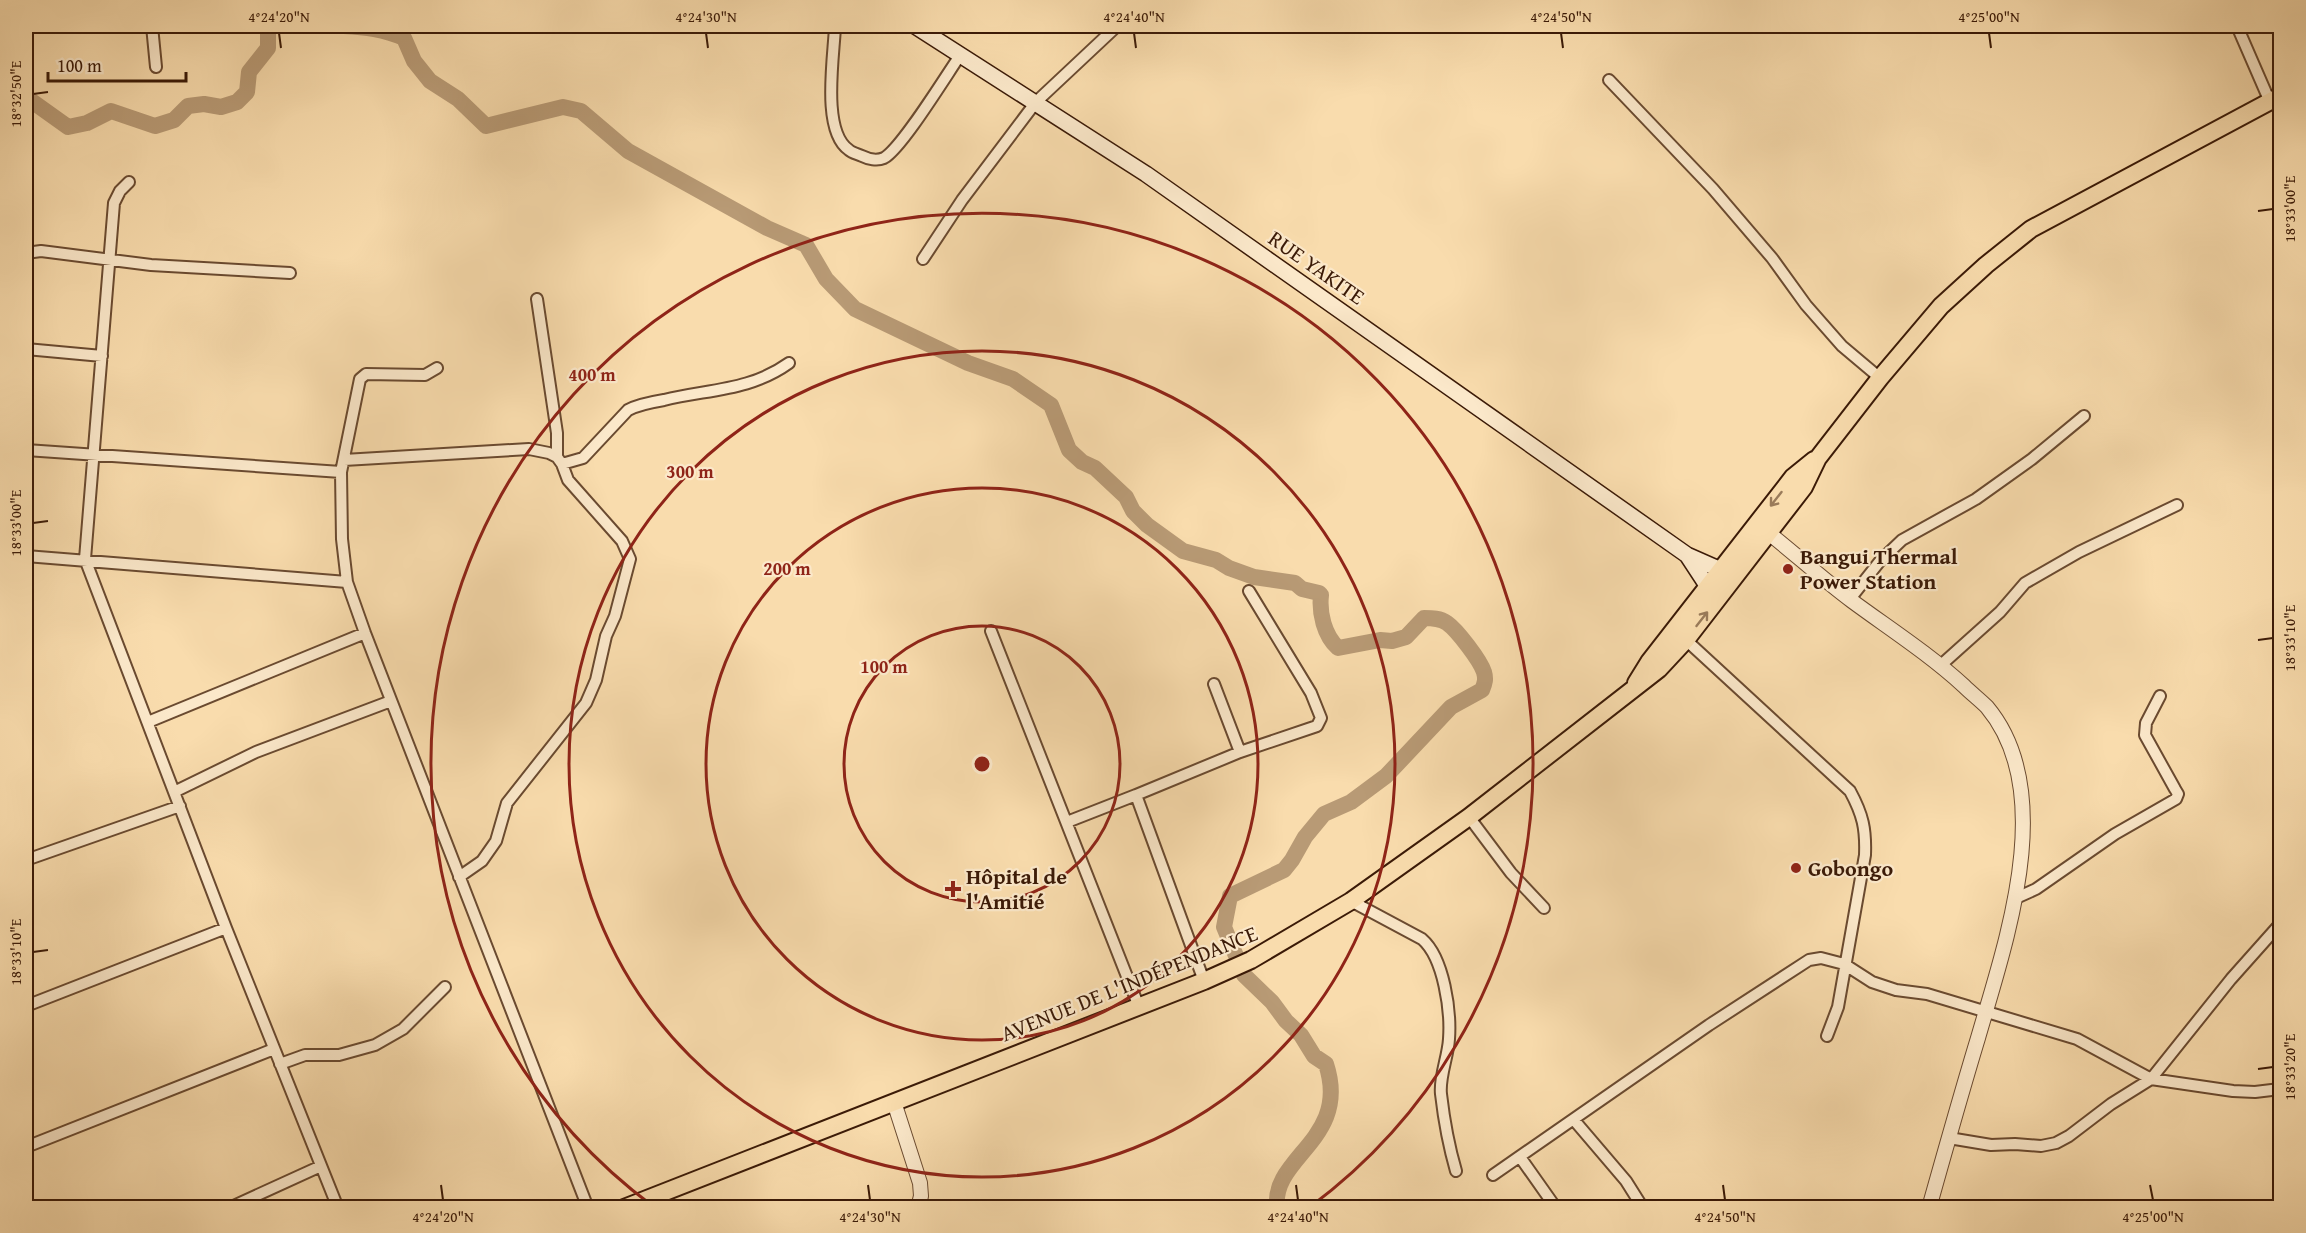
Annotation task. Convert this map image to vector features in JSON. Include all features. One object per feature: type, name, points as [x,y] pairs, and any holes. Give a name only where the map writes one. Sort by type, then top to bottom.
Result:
[{"type":"main road","name":"RUE YAKITE","points":[[915,26],[1036,102],[1155,181],[1687,555],[1727,575]]},
{"type":"main road","name":"AVENUE DE L'INDÉPENDANCE","points":[[1631,689],[1649,662],[1714,592],[1763,529],[1793,477],[1818,458],[1880,378],[1941,306],[1986,265],[2031,229],[2275,99]]},
{"type":"main road","name":"RUE YAKITE","points":[[1687,555],[1714,592]]},
{"type":"main road","name":"AVENUE DE L'INDÉPENDANCE","points":[[624,1208],[1139,1007],[1251,960],[1351,901],[1468,818],[1577,735],[1631,689],[1659,669],[1686,640],[1714,592]]},
{"type":"street","points":[[152,26],[156,67]]},
{"type":"street","points":[[835,26],[832,99],[834,125],[848,150],[865,158],[876,160],[885,158],[908,132],[961,54]]},
{"type":"street","points":[[923,259],[962,200],[1036,102],[1117,26]]},
{"type":"street","points":[[2237,26],[2275,99]]},
{"type":"street","points":[[1609,81],[1713,189],[1842,346],[1880,378]]},
{"type":"street","points":[[129,182],[120,191],[114,203],[85,559],[226,928],[338,1208]]},
{"type":"street","points":[[26,253],[41,251],[109,260],[246,272],[290,273]]},
{"type":"street","points":[[459,877],[482,861],[496,841],[507,803],[586,703],[596,680],[606,636],[618,607],[630,559],[622,541],[568,480],[560,460],[558,433],[537,299]]},
{"type":"street","points":[[26,349],[102,356]]},
{"type":"street","points":[[344,460],[529,449],[549,453],[560,460],[583,458],[628,410],[636,406],[683,395],[735,387],[771,376],[789,363]]},
{"type":"street","points":[[436,368],[425,375],[366,374],[360,379],[341,472],[342,539],[347,582],[364,633],[588,1208]]},
{"type":"street","points":[[1850,599],[1880,561],[1902,540],[1976,499],[2032,459],[2084,416]]},
{"type":"street","points":[[26,450],[341,472]]},
{"type":"street","points":[[1941,665],[2000,612],[2025,582],[2079,552],[2177,506]]},
{"type":"street","points":[[1763,529],[1850,599],[1941,665],[1987,707],[2006,735],[2017,763],[2023,820],[2014,899],[2006,944],[1929,1208]]},
{"type":"street","points":[[26,556],[347,582]]},
{"type":"street","points":[[1067,822],[1240,752],[1317,726],[1321,718],[1311,693],[1249,591]]},
{"type":"street","points":[[991,631],[1139,1007]]},
{"type":"street","points":[[148,722],[364,633]]},
{"type":"street","points":[[1686,640],[1850,791],[1860,809],[1866,831],[1865,855],[1838,1006],[1827,1036]]},
{"type":"street","points":[[1214,684],[1240,752]]},
{"type":"street","points":[[2014,899],[2036,889],[2115,834],[2176,799],[2178,794],[2145,735],[2146,723],[2160,696]]},
{"type":"street","points":[[174,792],[256,752],[391,701]]},
{"type":"street","points":[[1136,795],[1204,981]]},
{"type":"street","points":[[26,860],[180,806]]},
{"type":"street","points":[[1468,818],[1511,873],[1544,908]]},
{"type":"street","points":[[1351,901],[1422,939],[1430,946],[1437,960],[1445,993],[1449,1038],[1441,1093],[1456,1172]]},
{"type":"street","points":[[1949,1138],[1991,1145],[2041,1146],[2055,1143],[2069,1136],[2111,1104],[2151,1079],[2224,988],[2280,924]]},
{"type":"street","points":[[26,1006],[226,928]]},
{"type":"street","points":[[1493,1175],[1709,1025],[1809,960],[1821,958],[1844,964],[1872,982],[1896,990],[1927,994],[2077,1039],[2151,1079],[2255,1092],[2280,1089]]},
{"type":"street","points":[[280,1064],[305,1055],[339,1055],[375,1045],[403,1029],[445,987]]},
{"type":"street","points":[[26,1148],[274,1049]]},
{"type":"street","points":[[894,1101],[920,1183],[921,1196],[918,1208]]},
{"type":"street","points":[[1574,1120],[1626,1181],[1643,1208]]},
{"type":"street","points":[[1520,1157],[1556,1208]]},
{"type":"street","points":[[229,1208],[321,1166]]},
{"type":"waterway","points":[[26,97],[68,127],[87,123],[111,111],[155,126],[174,120],[188,106],[204,104],[221,107],[237,102],[247,92],[249,72],[268,48],[268,26],[270,26]]},
{"type":"waterway","points":[[344,26],[374,29],[404,38],[414,61],[430,81],[458,99],[486,126],[563,107],[581,111],[628,151],[767,228],[806,245],[826,279],[855,309],[968,363],[1013,379],[1051,405],[1069,450],[1082,462],[1095,468],[1126,497],[1133,511],[1147,525],[1183,551],[1216,560],[1229,568],[1254,577],[1295,583],[1302,589],[1319,593],[1324,623],[1329,637],[1338,648],[1406,637],[1424,618],[1439,619],[1447,623],[1468,646],[1484,672],[1485,681],[1482,690],[1451,707],[1386,776],[1351,802],[1324,814],[1305,837],[1284,870],[1230,896],[1224,927],[1244,975],[1301,1035],[1314,1056],[1326,1064],[1331,1090],[1328,1111],[1320,1129],[1286,1174],[1278,1190],[1277,1208]]},
{"type":"place","name":"Bangui Thermal Power Station","points":[[1788,569]]},
{"type":"place","name":"Gobongo","points":[[1796,868]]},
{"type":"place","name":"Hôpital de l'Amitié","points":[[953,889]]}]
